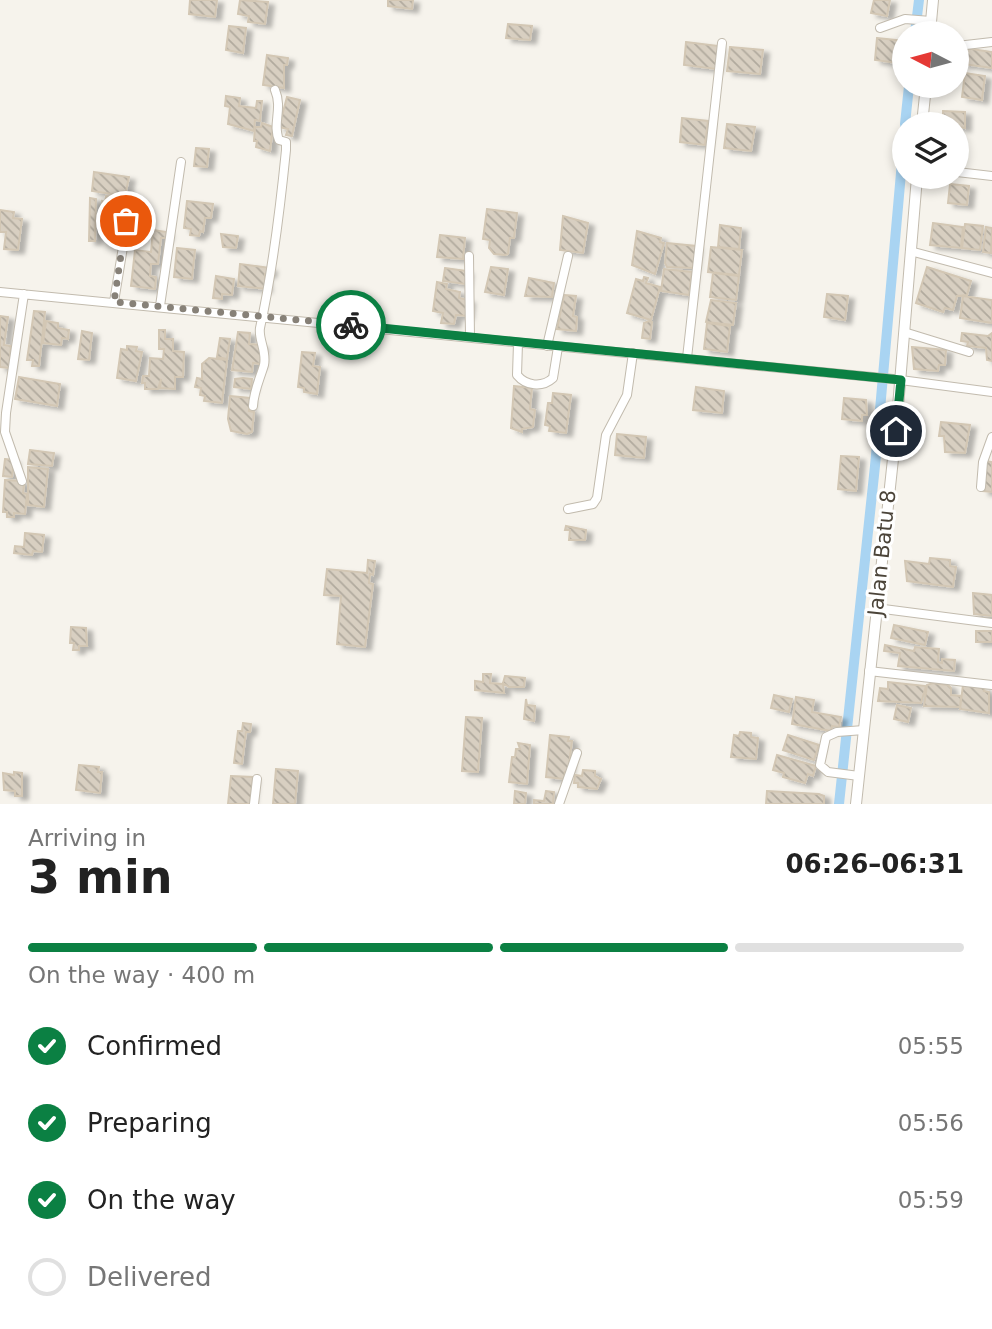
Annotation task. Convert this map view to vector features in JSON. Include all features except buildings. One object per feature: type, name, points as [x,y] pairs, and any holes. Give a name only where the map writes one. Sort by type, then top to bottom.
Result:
[{"type":"street","points":[[899,21],[927,21],[933,0]]},
{"type":"street","points":[[880,28],[892,24]]},
{"type":"street","points":[[970,45],[992,42]]},
{"type":"street","points":[[687,358],[722,43]]},
{"type":"street","points":[[253,406],[256,382],[264,366],[265,350],[259,331],[274,269],[286,150],[286,142],[279,140],[276,133],[281,105],[275,90]]},
{"type":"street","points":[[160,306],[181,162]]},
{"type":"street","points":[[969,173],[992,176]]},
{"type":"street","name":"Jalan Batu 8","points":[[856,804],[855,776],[876,608],[916,189]]},
{"type":"street","points":[[114,302],[131,198]]},
{"type":"street","points":[[910,251],[992,273]]},
{"type":"street","points":[[469,256],[470,337]]},
{"type":"street","points":[[547,346],[568,256]]},
{"type":"street","points":[[0,292],[897,379],[992,392]]},
{"type":"street","points":[[22,481],[5,432],[24,294]]},
{"type":"street","points":[[904,332],[969,352]]},
{"type":"street","points":[[518,344],[515,365],[517,375],[522,382],[538,385],[553,378],[558,347]]},
{"type":"street","points":[[568,509],[593,504],[597,498],[606,435],[627,395],[633,354]]},
{"type":"street","points":[[981,487],[983,461],[992,437]]},
{"type":"street","points":[[876,608],[992,623]]},
{"type":"street","points":[[869,671],[992,685]]},
{"type":"street","points":[[855,776],[828,772],[820,765],[823,742],[837,732],[860,731]]},
{"type":"street","points":[[559,804],[578,753]]},
{"type":"street","points":[[254,804],[257,779]]},
{"type":"waterway","points":[[916,21],[919,0]]},
{"type":"waterway","points":[[906,112],[908,98]]},
{"type":"waterway","points":[[839,804],[875,466],[900,189]]},
{"type":"way so far","points":[[126,221],[114,302],[351,325]]},
{"type":"route","points":[[351,325],[518,344],[901,380],[896,431]]}]
